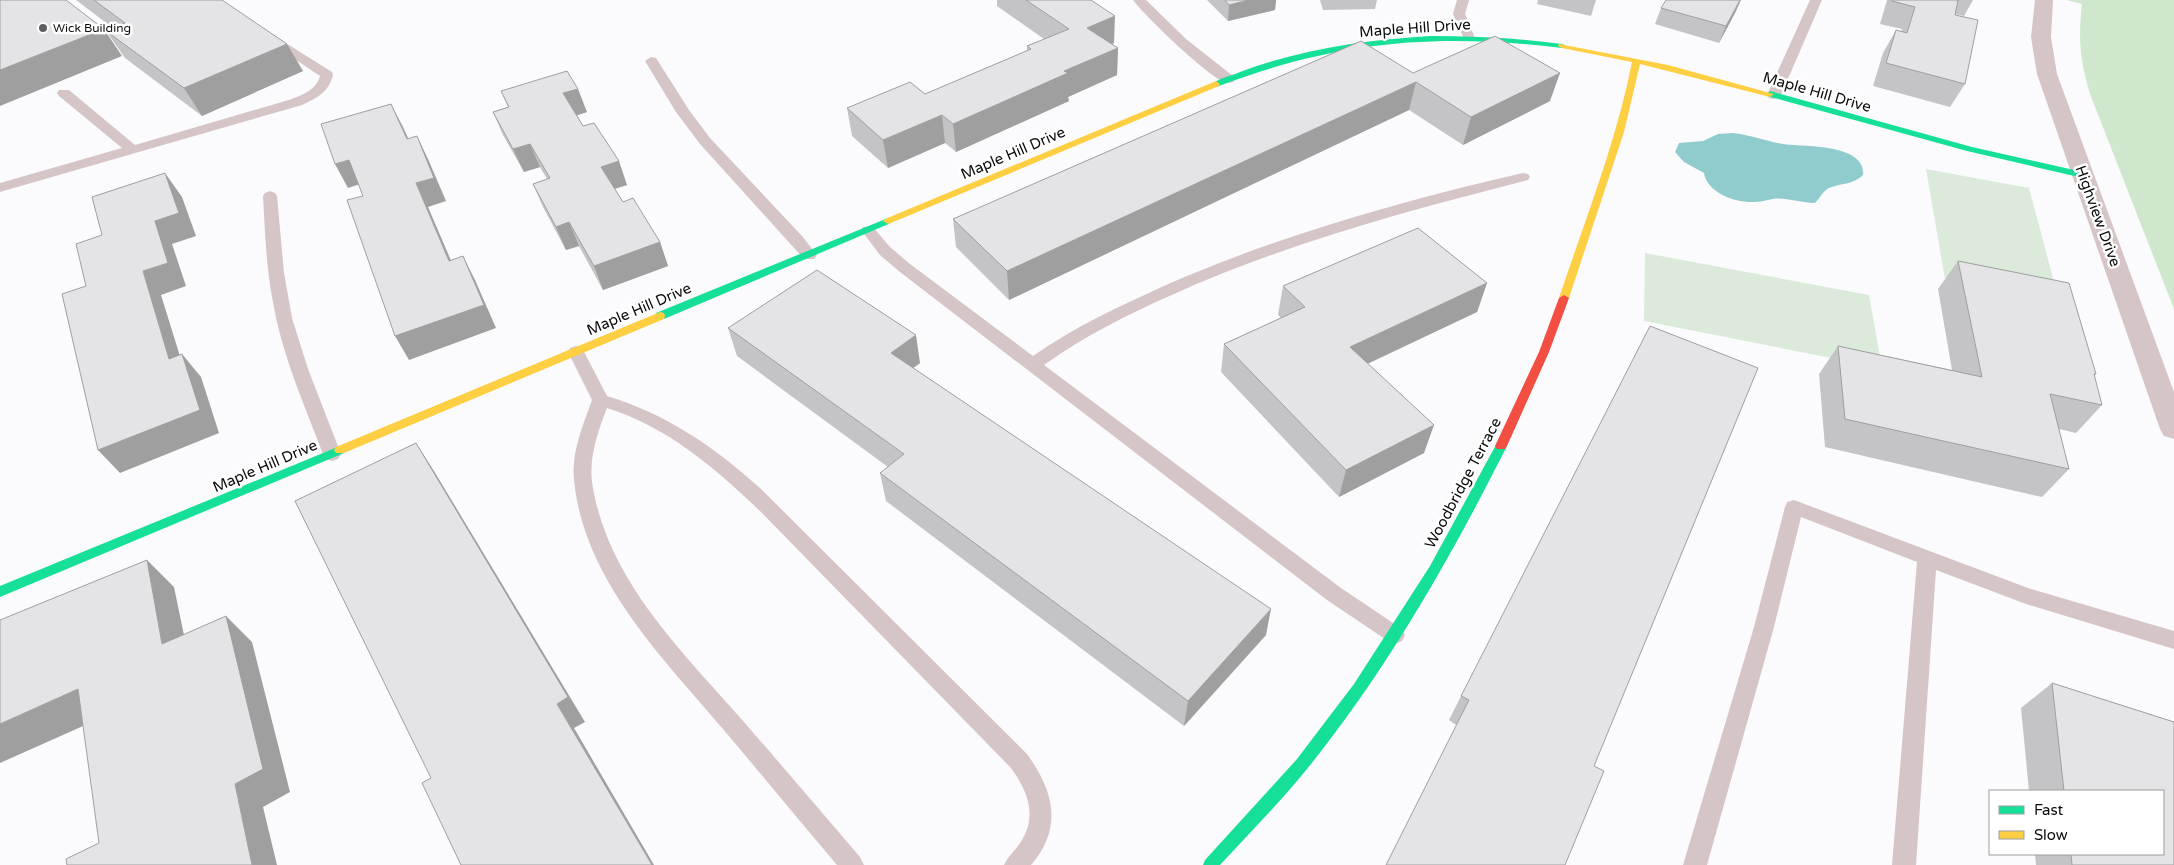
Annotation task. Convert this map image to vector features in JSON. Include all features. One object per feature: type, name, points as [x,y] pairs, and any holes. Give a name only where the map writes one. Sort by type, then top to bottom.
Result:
[{"type":"street","name":"Highview Drive","points":[[2044,0],[2040,29],[2043,59],[2174,429]]},
{"type":"street","name":"Maple Hill Drive","points":[[0,592],[1228,80],[1280,62],[1337,50],[1407,40],[1469,38],[1536,42],[1637,60],[1774,95],[1974,151],[2083,175]]},
{"type":"street","name":"Woodbridge Terrace","points":[[1210,865],[1302,763],[1333,723],[1395,635],[1490,470],[1544,354],[1583,249],[1630,95],[1637,60]]},
{"type":"lane","points":[[1139,0],[1176,39],[1228,80]]},
{"type":"lane","points":[[1463,0],[1459,14],[1469,38]]},
{"type":"lane","points":[[1774,95],[1816,0]]},
{"type":"lane","points":[[2,184],[133,150],[297,102],[319,92],[326,82],[327,75],[263,32]]},
{"type":"lane","points":[[651,61],[677,104],[705,141],[809,254]]},
{"type":"lane","points":[[64,93],[133,150]]},
{"type":"lane","points":[[1032,365],[1077,336],[1121,312],[1252,255],[1376,213],[1523,177]]},
{"type":"lane","points":[[270,196],[276,274],[284,318],[299,366],[332,454]]},
{"type":"lane","points":[[868,230],[885,251],[905,268],[1334,594],[1395,635]]},
{"type":"lane","points":[[576,352],[601,400],[640,414],[666,428],[702,450],[728,470],[768,507],[1019,761],[1038,789],[1042,814],[1037,838],[1031,849],[1016,865]]},
{"type":"lane","points":[[601,400],[588,437],[583,478],[585,496],[604,553],[617,578],[663,643],[852,865]]},
{"type":"lane","points":[[1695,865],[1764,627],[1794,507],[1927,560],[2063,609],[2174,640]]},
{"type":"lane","points":[[1904,865],[1927,560]]},
{"type":"green space","points":[[2067,0],[2174,0],[2174,309],[2090,94],[2081,50],[2082,4]]},
{"type":"green space","points":[[1926,169],[2029,188],[2061,308],[1946,285]]},
{"type":"green space","points":[[1645,253],[1869,295],[1882,368],[1644,321]]},
{"type":"water","points":[[1733,133],[1783,144],[1844,152],[1854,157],[1861,165],[1863,175],[1851,182],[1829,188],[1815,203],[1783,199],[1747,202],[1731,199],[1716,191],[1706,180],[1704,173],[1684,162],[1675,152],[1679,143],[1703,141],[1718,134]]},
{"type":"building","points":[[0,0],[66,0],[104,29],[0,70]]},
{"type":"building","points":[[94,0],[222,0],[287,44],[184,88],[106,31],[125,23]]},
{"type":"building","points":[[1026,0],[1091,0],[1115,16],[1087,28],[1118,48],[1064,71],[1068,73],[953,124],[942,115],[883,140],[847,108],[910,82],[925,94],[1031,49],[1027,46],[1069,29]]},
{"type":"building","points":[[1225,0],[1249,0],[1229,5]]},
{"type":"building","points":[[1666,0],[1740,0],[1726,26],[1661,8]]},
{"type":"building","points":[[1892,0],[1958,0],[1955,15],[1978,20],[1965,84],[1886,63],[1896,30],[1907,33],[1915,7]]},
{"type":"building","points":[[1495,36],[1560,73],[1471,117],[1416,82],[1007,271],[953,219],[1361,41],[1413,73]]},
{"type":"building","points":[[567,71],[578,89],[563,93],[583,126],[594,123],[619,161],[601,167],[623,202],[633,198],[660,242],[594,266],[569,222],[556,227],[533,184],[550,178],[530,144],[513,149],[493,112],[509,107],[501,91]]},
{"type":"building","points":[[391,104],[407,139],[417,136],[434,178],[416,183],[449,261],[463,256],[484,305],[395,336],[347,200],[363,196],[349,160],[335,164],[321,124]]},
{"type":"building","points":[[165,173],[179,213],[155,221],[168,263],[143,271],[169,359],[182,354],[200,410],[98,450],[62,294],[86,286],[76,244],[102,235],[92,197]]},
{"type":"building","points":[[1418,228],[1487,283],[1350,347],[1434,425],[1346,470],[1224,344],[1305,307],[1283,286]]},
{"type":"building","points":[[1958,261],[2069,283],[2096,374],[2094,374],[2102,405],[2050,394],[2069,469],[1845,419],[1838,346],[1982,377]]},
{"type":"building","points":[[817,270],[916,335],[891,353],[1271,609],[1188,701],[880,473],[904,454],[728,328]]},
{"type":"building","points":[[1650,326],[1758,368],[1594,766],[1604,771],[1565,865],[1386,865],[1469,700],[1461,696]]},
{"type":"building","points":[[416,443],[568,697],[557,704],[652,865],[461,865],[422,783],[431,778],[295,501]]},
{"type":"building","points":[[147,560],[162,644],[226,616],[263,769],[235,784],[252,865],[67,865],[66,859],[99,843],[78,689],[0,724],[0,620]]},
{"type":"building","points":[[2052,683],[2174,722],[2174,865],[2072,865],[2071,855],[2164,855],[2164,790],[2064,790]]},
{"type":"traffic: fast","points":[[1216,84],[1257,69],[1299,57],[1342,47],[1386,41],[1474,38],[1562,46]]},
{"type":"traffic: fast","points":[[1770,94],[1970,149],[2083,175]]},
{"type":"traffic: fast","points":[[660,316],[888,221]]},
{"type":"traffic: fast","points":[[1210,865],[1302,764],[1359,689],[1435,570],[1501,446]]},
{"type":"traffic: fast","points":[[0,592],[340,450]]},
{"type":"traffic: slow","points":[[1562,46],[1668,67],[1770,94]]},
{"type":"traffic: slow","points":[[1564,298],[1620,132],[1637,60]]},
{"type":"traffic: slow","points":[[888,221],[1216,84]]},
{"type":"traffic: slow","points":[[340,450],[660,316]]},
{"type":"traffic: jam","points":[[1501,446],[1544,352],[1564,298]]},
{"type":"place","name":"Wick Building","points":[[43,28]]}]
